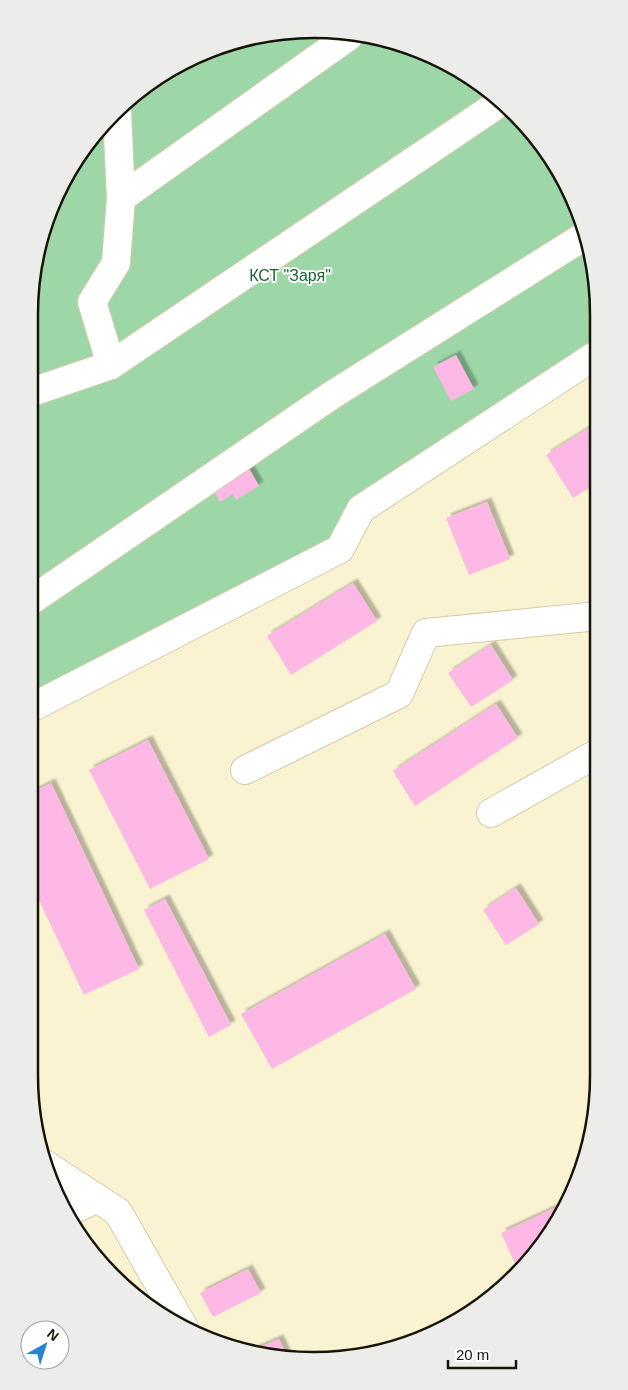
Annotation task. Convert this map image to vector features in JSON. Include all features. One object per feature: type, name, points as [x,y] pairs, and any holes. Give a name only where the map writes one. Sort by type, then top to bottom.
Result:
[{"type":"lane","points":[[120,198],[344,39]]},
{"type":"lane","points":[[38,391],[111,365],[496,106]]},
{"type":"lane","points":[[111,365],[92,302],[116,263],[120,198],[117,119]]},
{"type":"lane","points":[[38,596],[332,395],[582,246]]},
{"type":"lane","points":[[38,704],[340,549],[361,508],[590,359]]},
{"type":"lane","points":[[245,770],[399,694],[426,633],[590,617]]},
{"type":"lane","points":[[491,813],[590,757]]},
{"type":"lane","points":[[54,1170],[118,1212],[177,1315]]},
{"type":"lane","points":[[73,1210],[97,1198]]},
{"type":"green space","name":"КСТ \"Заря\"","points":[[296,38],[350,40],[403,52],[436,66],[468,84],[510,118],[544,160],[562,192],[581,242],[590,296],[590,362],[361,509],[340,549],[38,704],[38,296],[43,260],[52,225],[66,192],[84,160],[118,118],[160,84],[192,66],[225,52],[260,43]]},
{"type":"building","points":[[456,355],[474,389],[451,401],[433,367]]},
{"type":"building","points":[[590,427],[590,487],[573,498],[546,455]]},
{"type":"building","points":[[246,463],[259,486],[236,500],[233,494],[220,502],[210,484]]},
{"type":"building","points":[[487,502],[510,559],[469,575],[446,518]]},
{"type":"building","points":[[353,583],[377,621],[291,675],[267,636]]},
{"type":"building","points":[[491,645],[513,680],[471,707],[448,673]]},
{"type":"building","points":[[496,704],[518,738],[415,806],[393,771]]},
{"type":"building","points":[[148,740],[209,859],[150,889],[89,770]]},
{"type":"building","points":[[51,783],[139,969],[84,995],[38,898],[38,790]]},
{"type":"building","points":[[516,888],[539,924],[506,945],[483,910]]},
{"type":"building","points":[[165,899],[231,1025],[209,1037],[144,910]]},
{"type":"building","points":[[385,934],[416,989],[272,1069],[241,1014]]},
{"type":"building","points":[[557,1207],[544,1230],[516,1265],[501,1233]]},
{"type":"building","points":[[248,1269],[261,1293],[213,1317],[200,1293]]},
{"type":"building","points":[[279,1339],[284,1351],[278,1350],[260,1347]]}]
